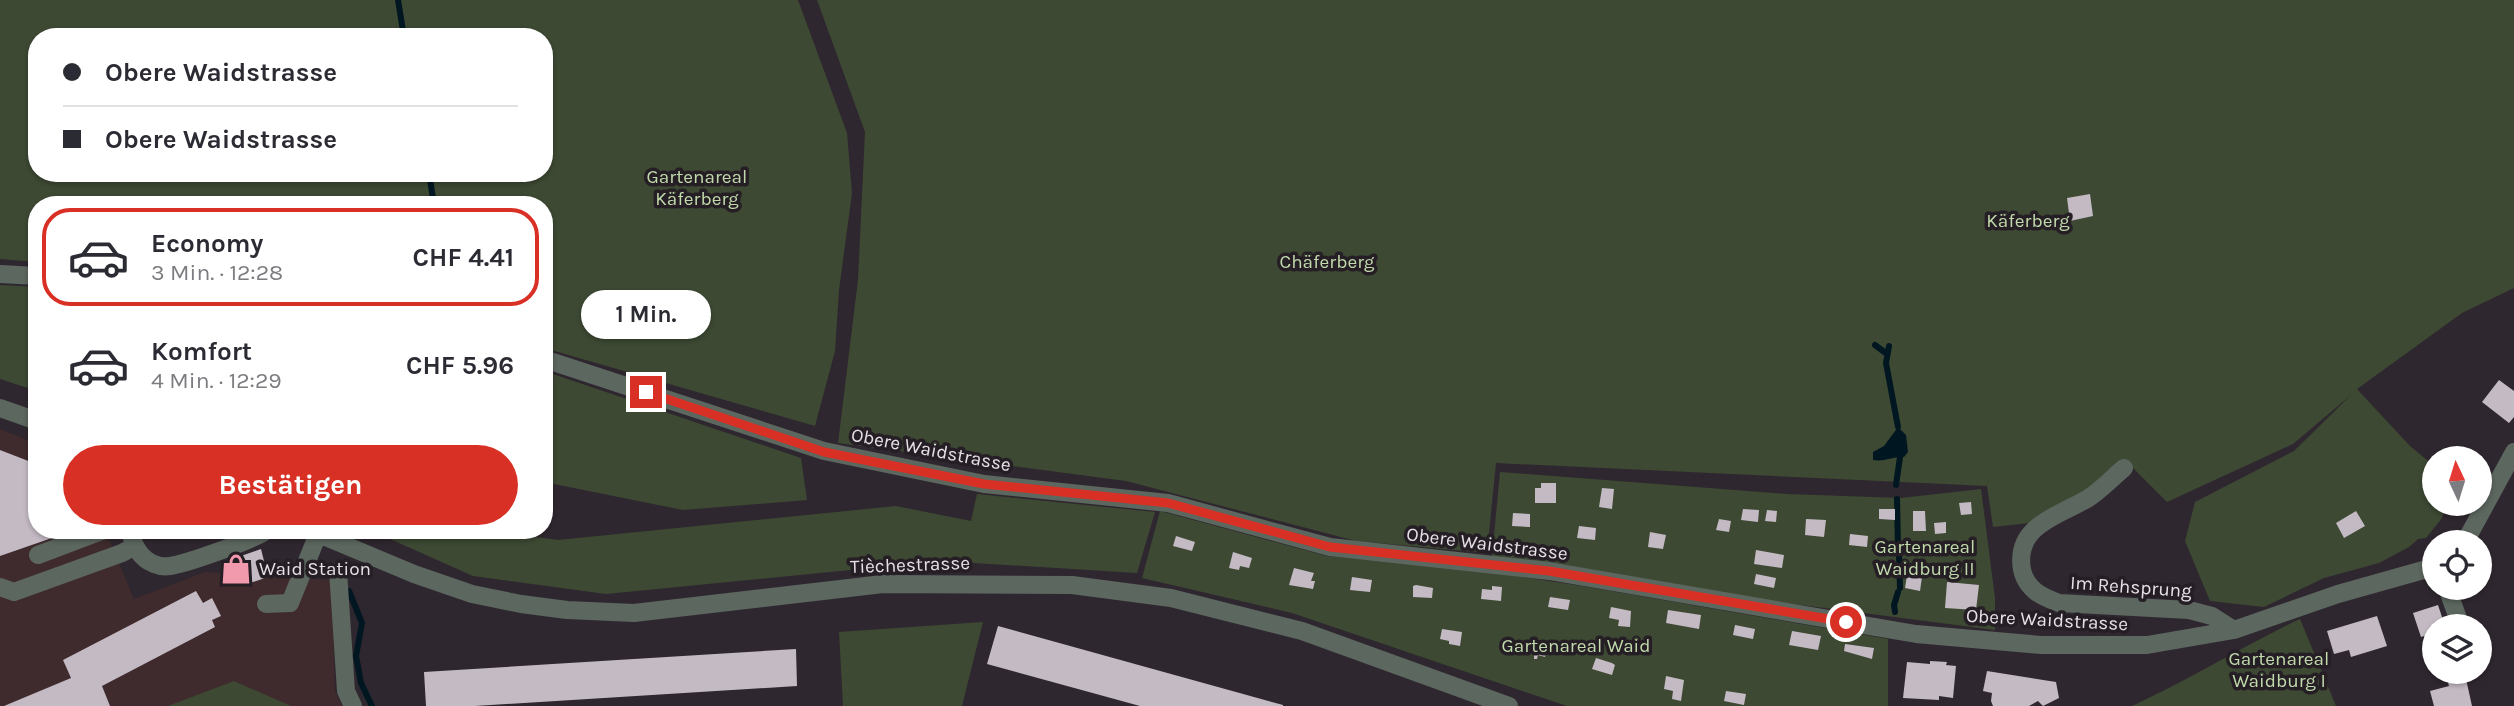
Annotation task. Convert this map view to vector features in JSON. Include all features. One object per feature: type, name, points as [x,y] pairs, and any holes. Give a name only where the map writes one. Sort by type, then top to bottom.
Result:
[{"type":"street","points":[[0,274],[28,276]]},
{"type":"street","name":"Obere Waidstrasse","points":[[553,362],[824,452],[984,484],[1168,503],[1330,547],[1549,571],[1916,634],[2041,645],[2147,645],[2234,630],[2338,594],[2422,570]]},
{"type":"street","points":[[0,408],[28,418]]},
{"type":"street","points":[[2472,530],[2514,452]]},
{"type":"street","name":"Im Rehsprung","points":[[2124,468],[2089,498],[2038,526],[2028,536],[2022,547],[2021,562],[2029,585],[2059,603],[2189,610],[2212,616],[2234,630]]},
{"type":"street","points":[[38,555],[80,539]]},
{"type":"street","points":[[0,587],[14,592],[122,553],[131,539]]},
{"type":"street","points":[[133,539],[151,563],[167,566],[244,539]]},
{"type":"street","points":[[266,604],[290,603],[311,539]]},
{"type":"street","name":"Tièchestrasse","points":[[330,539],[414,574],[472,594],[567,610],[634,613],[883,584],[1072,585],[1171,598],[1302,631],[1509,706]]},
{"type":"street","points":[[338,571],[346,691],[353,706]]},
{"type":"shaded area","points":[[0,429],[28,440],[28,539],[109,539],[134,599],[205,572],[331,580],[335,691],[342,706],[0,706]]},
{"type":"green space","name":"Gartenareal Käferberg","points":[[0,0],[798,0],[847,133],[852,193],[839,290],[835,351],[815,426],[553,351],[553,196],[28,196],[28,261],[0,259]]},
{"type":"green space","name":"Chäferberg","points":[[817,0],[2514,0],[2514,288],[2462,313],[2357,389],[2422,456],[2422,516],[2442,518],[2432,530],[2422,530],[2422,538],[2379,563],[2324,578],[2264,607],[2210,601],[2185,541],[2195,502],[2294,451],[2351,395],[2293,444],[2167,502],[2124,459],[2082,493],[2029,523],[1993,527],[1987,486],[1496,463],[1487,553],[1356,541],[1126,481],[838,443],[858,280],[865,132]]},
{"type":"green space","points":[[0,285],[28,287],[28,388],[0,379]]},
{"type":"green space","points":[[553,374],[801,458],[807,500],[683,510],[553,484]]},
{"type":"green space","name":"Gartenareal Waidburg II","points":[[1500,472],[1787,494],[1901,498],[1981,489],[1995,598],[1995,630],[1762,600],[1492,556]]},
{"type":"green space","points":[[977,494],[1155,512],[1137,573],[941,561],[606,594],[473,576],[390,539],[558,540],[896,506],[971,521]]},
{"type":"green space","name":"Gartenareal Waid","points":[[1160,511],[1327,556],[1477,570],[1888,639],[1888,706],[1567,706],[1292,613],[1142,578]]},
{"type":"green space","name":"Gartenareal Waidburg I","points":[[2300,619],[2336,706],[2132,706],[2258,640]]},
{"type":"green space","points":[[983,622],[962,706],[843,706],[839,632]]},
{"type":"green space","points":[[234,681],[291,706],[168,706]]},
{"type":"water","points":[[1898,427],[1906,435],[1908,452],[1904,457],[1873,460],[1873,452],[1884,446]]},
{"type":"building","points":[[2090,194],[2093,216],[2070,221],[2067,198]]},
{"type":"building","points":[[2499,380],[2514,391],[2514,417],[2509,423],[2482,402]]},
{"type":"building","points":[[0,450],[28,461],[28,539],[49,539],[0,556]]},
{"type":"building","points":[[1541,483],[1556,483],[1556,503],[1535,503],[1535,488],[1541,488]]},
{"type":"building","points":[[1602,488],[1614,489],[1612,509],[1599,507]]},
{"type":"building","points":[[1971,502],[1972,514],[1961,515],[1959,503]]},
{"type":"building","points":[[1743,509],[1759,510],[1758,522],[1741,520]]},
{"type":"building","points":[[1879,509],[1895,509],[1895,520],[1879,519]]},
{"type":"building","points":[[1767,510],[1777,511],[1776,522],[1765,521]]},
{"type":"building","points":[[1913,511],[1925,511],[1926,531],[1913,531]]},
{"type":"building","points":[[2356,511],[2365,526],[2344,538],[2336,523]]},
{"type":"building","points":[[1513,513],[1530,514],[1530,527],[1512,526]]},
{"type":"building","points":[[1719,519],[1731,521],[1729,532],[1716,530]]},
{"type":"building","points":[[1806,519],[1826,520],[1824,537],[1805,535]]},
{"type":"building","points":[[1946,522],[1946,533],[1935,534],[1934,523]]},
{"type":"building","points":[[1579,526],[1596,528],[1595,540],[1577,538]]},
{"type":"building","points":[[1650,532],[1666,535],[1663,549],[1648,547]]},
{"type":"building","points":[[1850,534],[1868,536],[1867,547],[1849,545]]},
{"type":"building","points":[[1176,536],[1195,542],[1192,551],[1173,546]]},
{"type":"building","points":[[261,549],[268,577],[250,583],[248,578],[227,582],[221,563]]},
{"type":"building","points":[[1756,550],[1784,555],[1782,568],[1754,564]]},
{"type":"building","points":[[1233,552],[1252,558],[1249,568],[1229,568]]},
{"type":"building","points":[[1294,568],[1314,573],[1311,581],[1315,581],[1313,589],[1289,585]]},
{"type":"building","points":[[1756,574],[1776,578],[1774,588],[1754,584]]},
{"type":"building","points":[[1907,575],[1922,577],[1920,591],[1905,588]]},
{"type":"building","points":[[1352,577],[1372,580],[1370,592],[1350,590]]},
{"type":"building","points":[[1947,582],[1979,585],[1976,610],[1945,608]]},
{"type":"building","points":[[1413,586],[1433,588],[1432,598],[1413,597]]},
{"type":"building","points":[[1492,586],[1502,587],[1501,601],[1481,599],[1482,589],[1492,590]]},
{"type":"building","points":[[196,591],[203,603],[212,598],[221,616],[212,620],[215,627],[102,686],[110,706],[4,706],[71,678],[63,660]]},
{"type":"building","points":[[1550,597],[1570,600],[1568,610],[1548,607]]},
{"type":"building","points":[[2438,605],[2441,614],[2422,614],[2421,637],[2413,613]]},
{"type":"building","points":[[1611,607],[1631,611],[1630,627],[1618,626],[1619,620],[1609,618]]},
{"type":"building","points":[[1668,610],[1701,615],[1699,629],[1666,623]]},
{"type":"building","points":[[2377,616],[2387,646],[2351,657],[2349,650],[2334,654],[2327,631]]},
{"type":"building","points":[[1735,625],[1755,629],[1753,639],[1733,635]]},
{"type":"building","points":[[998,626],[1283,706],[1140,706],[987,664]]},
{"type":"building","points":[[1442,629],[1462,632],[1460,646],[1440,639]]},
{"type":"building","points":[[1792,631],[1821,636],[1818,650],[1789,645]]},
{"type":"building","points":[[1528,643],[1547,647],[1545,657],[1538,655],[1537,659],[1534,659],[1534,654],[1524,652]]},
{"type":"building","points":[[1845,644],[1874,648],[1872,659],[1844,651]]},
{"type":"building","points":[[796,649],[797,686],[475,706],[426,706],[424,672]]},
{"type":"building","points":[[1596,658],[1615,665],[1612,675],[1592,669]]},
{"type":"building","points":[[1930,661],[1947,662],[1946,665],[1956,666],[1953,698],[1903,698],[1907,662],[1930,664]]},
{"type":"building","points":[[1987,671],[2056,682],[2059,698],[2043,706],[2038,701],[2029,706],[1993,706],[1992,693],[1983,691]]},
{"type":"building","points":[[1666,676],[1684,680],[1681,701],[1672,699],[1673,691],[1664,689]]},
{"type":"building","points":[[2448,684],[2467,684],[2472,706],[2434,706],[2430,691],[2449,686]]},
{"type":"building","points":[[1726,691],[1746,694],[1744,705],[1724,701]]},
{"type":"waterway","points":[[398,0],[403,28]]},
{"type":"waterway","points":[[430,182],[433,196]]},
{"type":"waterway","points":[[1875,345],[1887,354]]},
{"type":"waterway","points":[[1889,346],[1886,363],[1898,427]]},
{"type":"waterway","points":[[1896,485],[1900,457]]},
{"type":"waterway","points":[[1897,499],[1898,549]]},
{"type":"waterway","points":[[1899,554],[1900,588]]},
{"type":"waterway","points":[[349,591],[362,623],[356,656],[361,683],[372,706]]},
{"type":"waterway","points":[[1895,612],[1898,592]]},
{"type":"place","name":"Waid Station","points":[[236,569]]},
{"type":"route","points":[[646,392],[824,452],[984,484],[1168,503],[1330,547],[1549,571],[1846,622]]},
{"type":"park label","name":"Käferberg","points":[[2028,221]]}]
